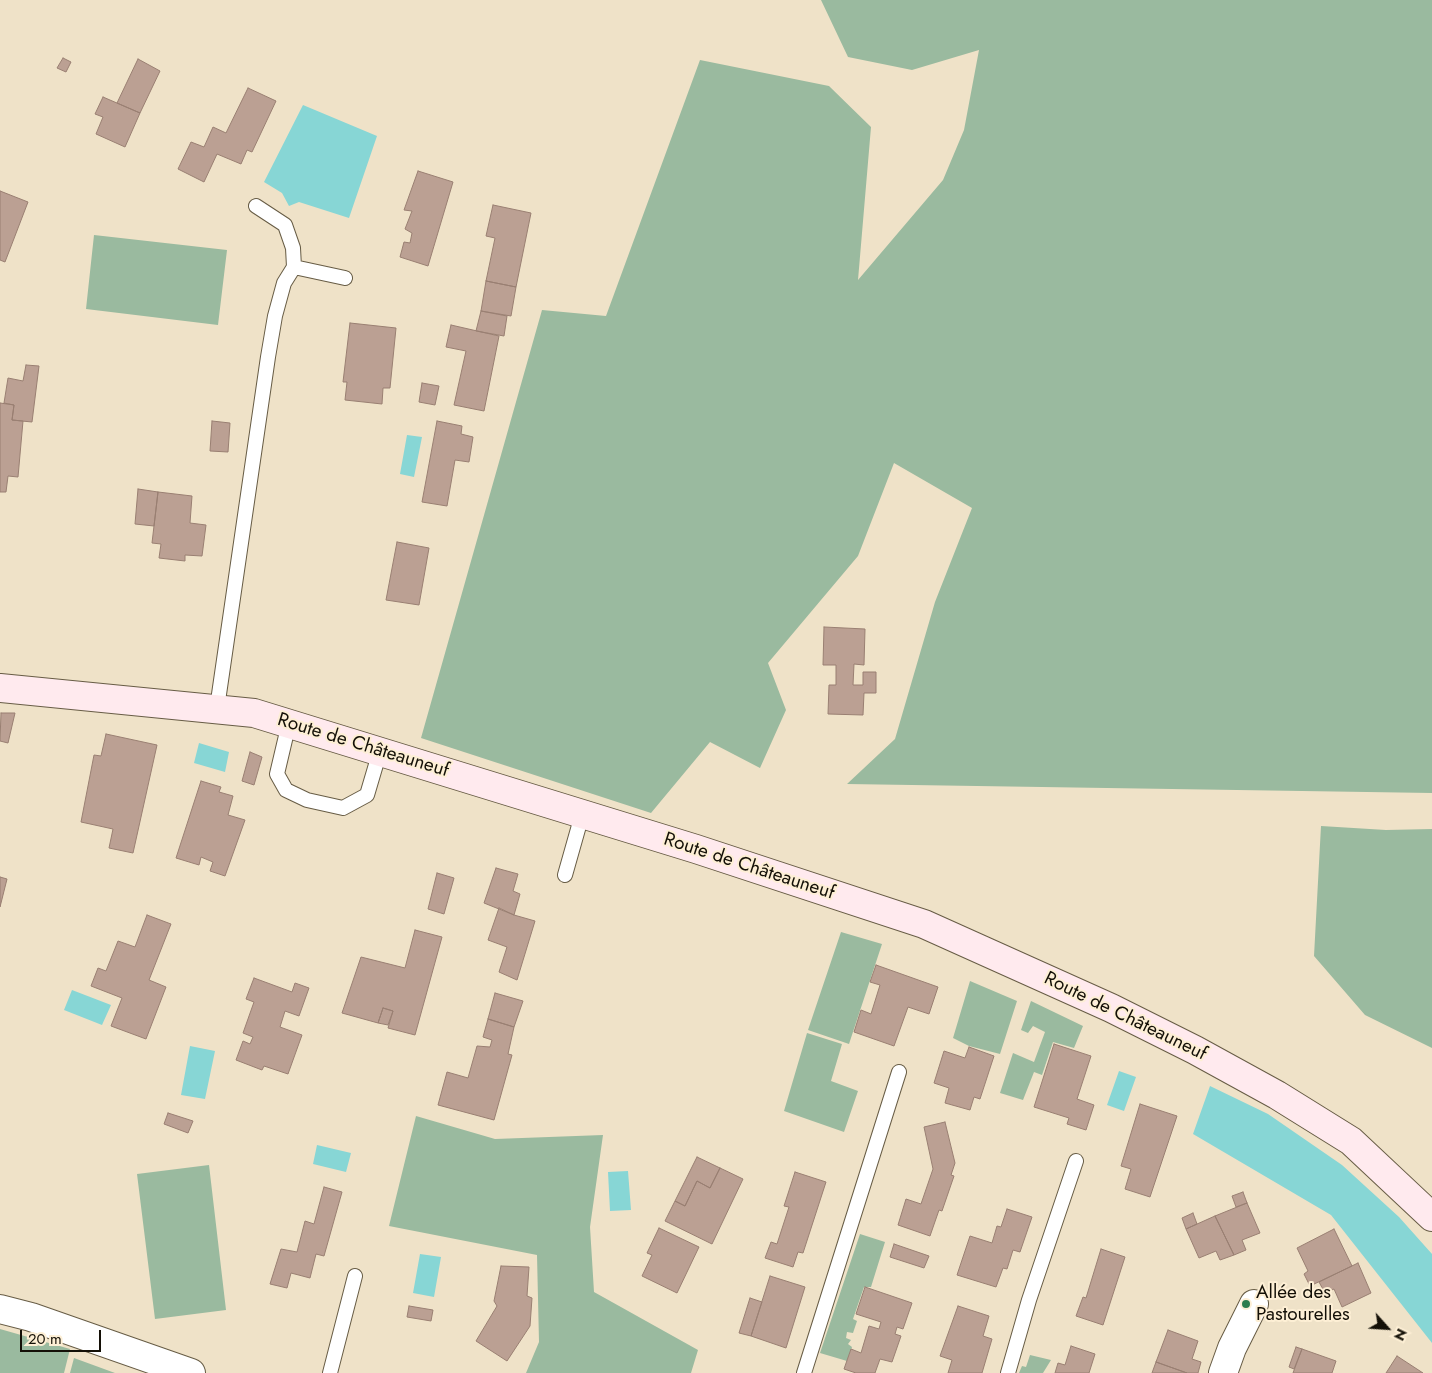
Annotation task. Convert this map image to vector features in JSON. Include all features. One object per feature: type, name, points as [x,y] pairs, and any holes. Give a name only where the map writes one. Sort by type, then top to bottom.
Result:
[{"type":"main road","name":"Route de Châteauneuf","points":[[0,688],[254,713],[760,869],[924,924],[1112,1008],[1268,1091],[1351,1141],[1432,1217]]},
{"type":"street","points":[[1223,1373],[1232,1348],[1254,1304]]},
{"type":"street","points":[[0,1309],[68,1329],[191,1373]]},
{"type":"lane","points":[[218,708],[273,324],[284,282],[294,267],[293,248],[284,225],[256,206]]},
{"type":"lane","points":[[294,267],[345,278]]},
{"type":"lane","points":[[289,723],[277,774],[286,790],[308,800],[343,808],[367,795],[380,751]]},
{"type":"lane","points":[[565,875],[582,815]]},
{"type":"lane","points":[[804,1373],[899,1072]]},
{"type":"lane","points":[[1008,1373],[1029,1300],[1076,1161]]},
{"type":"lane","points":[[330,1373],[355,1276]]},
{"type":"green space","points":[[821,0],[1432,0],[1432,793],[847,784],[895,739],[935,602],[972,508],[894,463],[858,556],[768,663],[786,710],[760,768],[710,742],[651,813],[421,738],[542,310],[606,316],[700,60],[829,86],[871,127],[858,280],[943,180],[964,130],[979,50],[912,70],[848,57]]},
{"type":"green space","points":[[94,235],[227,250],[218,325],[86,309]]},
{"type":"green space","points":[[1321,826],[1386,830],[1432,829],[1432,1048],[1365,1015],[1314,956]]},
{"type":"green space","points":[[841,932],[882,944],[849,1044],[808,1030]]},
{"type":"green space","points":[[970,981],[1017,1001],[1000,1054],[969,1046],[953,1038]]},
{"type":"green space","points":[[1031,1001],[1083,1026],[1074,1048],[1053,1042],[1042,1075],[1034,1072],[1023,1100],[1000,1093],[1013,1053],[1034,1062],[1045,1032],[1033,1026],[1028,1033],[1021,1030]]},
{"type":"green space","points":[[807,1033],[842,1044],[831,1081],[858,1091],[844,1132],[784,1111]]},
{"type":"green space","points":[[416,1116],[495,1139],[603,1135],[590,1227],[594,1292],[698,1350],[691,1373],[526,1373],[539,1342],[537,1255],[389,1226]]},
{"type":"green space","points":[[209,1165],[226,1310],[155,1319],[137,1174]]},
{"type":"green space","points":[[860,1234],[885,1242],[871,1287],[864,1287],[853,1319],[857,1321],[853,1333],[847,1332],[846,1338],[851,1340],[848,1344],[852,1347],[847,1361],[820,1353]]},
{"type":"green space","points":[[0,1329],[70,1349],[64,1373],[0,1373]]},
{"type":"green space","points":[[1030,1355],[1051,1360],[1043,1373],[1019,1373],[1022,1366],[1026,1367]]},
{"type":"green space","points":[[74,1358],[115,1373],[70,1373]]},
{"type":"water","points":[[303,105],[377,136],[349,218],[299,202],[289,206],[282,193],[264,182]]},
{"type":"water","points":[[407,435],[422,437],[414,477],[400,474]]},
{"type":"water","points":[[199,743],[229,752],[225,772],[194,763]]},
{"type":"water","points":[[72,990],[111,1005],[102,1025],[64,1010]]},
{"type":"water","points":[[190,1046],[215,1051],[205,1099],[181,1095]]},
{"type":"water","points":[[1119,1071],[1136,1077],[1124,1111],[1107,1105]]},
{"type":"water","points":[[1210,1086],[1268,1114],[1342,1165],[1399,1217],[1432,1254],[1432,1343],[1331,1215],[1193,1134]]},
{"type":"water","points":[[317,1145],[351,1153],[346,1172],[313,1164]]},
{"type":"water","points":[[628,1171],[631,1210],[610,1211],[608,1172]]},
{"type":"water","points":[[420,1254],[441,1257],[434,1297],[413,1293]]},
{"type":"building","points":[[63,58],[71,62],[66,72],[57,68]]},
{"type":"building","points":[[138,59],[160,71],[140,113],[117,103]]},
{"type":"building","points":[[248,88],[276,101],[252,152],[247,150],[241,164],[217,154],[204,182],[178,169],[191,142],[204,147],[213,127],[226,133]]},
{"type":"building","points":[[103,97],[140,113],[125,147],[96,134],[103,117],[95,114]]},
{"type":"building","points":[[418,171],[453,182],[428,266],[400,257],[404,242],[410,243],[412,233],[405,229],[412,211],[404,210]]},
{"type":"building","points":[[0,191],[28,202],[5,262],[0,260]]},
{"type":"building","points":[[493,205],[531,213],[516,287],[486,281],[495,238],[486,236]]},
{"type":"building","points":[[486,281],[516,287],[511,316],[481,311]]},
{"type":"building","points":[[481,311],[507,316],[504,336],[476,331]]},
{"type":"building","points":[[350,323],[396,328],[390,388],[383,388],[382,404],[345,400],[347,382],[343,382]]},
{"type":"building","points":[[451,325],[499,336],[484,411],[454,405],[466,351],[446,347]]},
{"type":"building","points":[[26,365],[39,366],[32,422],[12,420],[14,405],[4,403],[8,378],[23,381]]},
{"type":"building","points":[[422,383],[439,386],[435,405],[419,402]]},
{"type":"building","points":[[0,403],[14,405],[12,420],[23,421],[18,477],[8,476],[6,492],[0,492]]},
{"type":"building","points":[[212,421],[230,423],[228,452],[210,451]]},
{"type":"building","points":[[437,421],[462,426],[461,434],[473,437],[469,462],[455,460],[447,506],[422,502]]},
{"type":"building","points":[[138,489],[158,492],[154,526],[135,524]]},
{"type":"building","points":[[158,492],[192,496],[190,523],[206,525],[202,556],[185,555],[185,561],[159,558],[161,544],[152,543]]},
{"type":"building","points":[[397,542],[429,548],[419,605],[386,600]]},
{"type":"building","points":[[824,627],[865,629],[864,665],[854,664],[853,685],[863,685],[863,672],[876,672],[876,693],[864,693],[863,715],[828,714],[829,685],[836,685],[836,665],[823,665]]},
{"type":"building","points":[[1,713],[15,713],[8,743],[0,741]]},
{"type":"building","points":[[106,734],[157,745],[133,853],[109,848],[113,829],[81,822],[94,755],[101,756]]},
{"type":"building","points":[[250,752],[262,757],[254,785],[242,781]]},
{"type":"building","points":[[201,781],[221,787],[219,792],[233,796],[228,815],[245,820],[225,876],[210,871],[213,862],[201,857],[199,865],[176,858]]},
{"type":"building","points":[[496,868],[518,874],[513,891],[520,894],[514,915],[484,903]]},
{"type":"building","points":[[437,873],[454,878],[444,914],[428,909]]},
{"type":"building","points":[[0,877],[7,879],[0,907]]},
{"type":"building","points":[[499,908],[535,921],[517,980],[499,972],[507,947],[488,940]]},
{"type":"building","points":[[147,915],[171,924],[149,980],[166,987],[146,1039],[111,1026],[122,998],[91,986],[98,968],[106,971],[118,941],[135,947]]},
{"type":"building","points":[[415,930],[442,937],[415,1035],[388,1028],[393,1011],[383,1008],[378,1023],[342,1013],[361,957],[405,968]]},
{"type":"building","points":[[876,965],[938,987],[929,1014],[908,1007],[894,1046],[854,1032],[861,1010],[871,1014],[880,985],[870,982]]},
{"type":"building","points":[[254,978],[292,992],[295,983],[309,988],[299,1016],[285,1011],[280,1027],[302,1035],[288,1074],[264,1066],[262,1070],[236,1060],[243,1041],[250,1044],[253,1037],[243,1033],[254,1002],[246,999]]},
{"type":"building","points":[[495,993],[523,1001],[514,1027],[488,1019]]},
{"type":"building","points":[[383,1008],[393,1011],[388,1025],[378,1023]]},
{"type":"building","points":[[488,1019],[514,1027],[508,1054],[512,1055],[494,1120],[438,1105],[447,1072],[468,1078],[477,1046],[490,1047],[492,1040],[483,1037]]},
{"type":"building","points":[[1054,1044],[1091,1056],[1077,1099],[1094,1105],[1086,1130],[1067,1124],[1069,1118],[1034,1107]]},
{"type":"building","points":[[969,1047],[994,1056],[980,1099],[974,1097],[970,1110],[945,1103],[949,1088],[934,1083],[944,1051],[965,1058]]},
{"type":"building","points":[[1140,1104],[1177,1116],[1150,1197],[1125,1189],[1131,1169],[1121,1166]]},
{"type":"building","points":[[168,1113],[193,1121],[188,1133],[164,1124]]},
{"type":"building","points":[[945,1122],[955,1163],[951,1175],[954,1176],[942,1211],[939,1210],[930,1236],[898,1225],[906,1199],[921,1204],[933,1169],[924,1127]]},
{"type":"building","points":[[697,1157],[720,1168],[710,1188],[697,1181],[685,1206],[675,1201]]},
{"type":"building","points":[[720,1168],[743,1179],[712,1244],[665,1221],[675,1201],[685,1206],[697,1181],[710,1188]]},
{"type":"building","points":[[795,1172],[826,1182],[803,1253],[798,1252],[793,1267],[765,1258],[771,1242],[777,1244],[789,1207],[784,1206]]},
{"type":"building","points":[[324,1187],[342,1192],[324,1256],[316,1254],[310,1278],[291,1273],[287,1288],[270,1284],[281,1249],[297,1252],[305,1221],[314,1224]]},
{"type":"building","points":[[1243,1192],[1247,1203],[1236,1207],[1232,1196]]},
{"type":"building","points":[[1247,1203],[1260,1233],[1242,1240],[1246,1250],[1234,1255],[1215,1216]]},
{"type":"building","points":[[1007,1209],[1032,1217],[1020,1252],[1013,1250],[1007,1269],[1003,1268],[996,1287],[957,1275],[970,1236],[992,1243],[997,1226],[1001,1227]]},
{"type":"building","points":[[1193,1213],[1197,1224],[1186,1229],[1182,1218]]},
{"type":"building","points":[[1215,1216],[1234,1255],[1220,1260],[1216,1251],[1199,1258],[1186,1229]]},
{"type":"building","points":[[659,1228],[699,1247],[677,1293],[642,1276],[652,1255],[647,1253]]},
{"type":"building","points":[[1334,1229],[1352,1266],[1310,1286],[1304,1274],[1308,1271],[1297,1248]]},
{"type":"building","points":[[894,1244],[929,1256],[924,1268],[890,1257]]},
{"type":"building","points":[[1101,1249],[1125,1257],[1103,1325],[1076,1316],[1083,1297],[1086,1298]]},
{"type":"building","points":[[1358,1263],[1371,1293],[1342,1307],[1334,1289],[1325,1293],[1319,1282]]},
{"type":"building","points":[[501,1266],[529,1267],[527,1296],[532,1298],[530,1326],[507,1361],[476,1341],[497,1306],[494,1301]]},
{"type":"building","points":[[770,1276],[805,1287],[786,1348],[751,1336]]},
{"type":"building","points":[[865,1287],[912,1303],[903,1329],[897,1327],[895,1334],[901,1336],[892,1362],[880,1359],[875,1373],[856,1373],[844,1369],[851,1349],[861,1353],[869,1326],[879,1329],[881,1322],[856,1314]]},
{"type":"building","points":[[750,1298],[762,1302],[751,1336],[739,1333]]},
{"type":"building","points":[[409,1306],[433,1310],[431,1321],[407,1317]]},
{"type":"building","points":[[958,1306],[989,1316],[983,1336],[992,1339],[982,1373],[948,1373],[952,1360],[940,1356]]},
{"type":"building","points":[[1168,1330],[1198,1341],[1192,1359],[1201,1362],[1198,1373],[1187,1373],[1156,1362]]},
{"type":"building","points":[[1071,1346],[1095,1354],[1089,1373],[1055,1373],[1058,1363],[1065,1365]]},
{"type":"building","points":[[1296,1347],[1302,1349],[1294,1369],[1289,1367]]},
{"type":"building","points":[[1302,1349],[1336,1361],[1332,1373],[1293,1373]]},
{"type":"building","points":[[1397,1356],[1423,1373],[1386,1373]]},
{"type":"building","points":[[1156,1362],[1187,1373],[1152,1373]]},
{"type":"place","name":"Allée des Pastourelles","points":[[1246,1304]]}]
